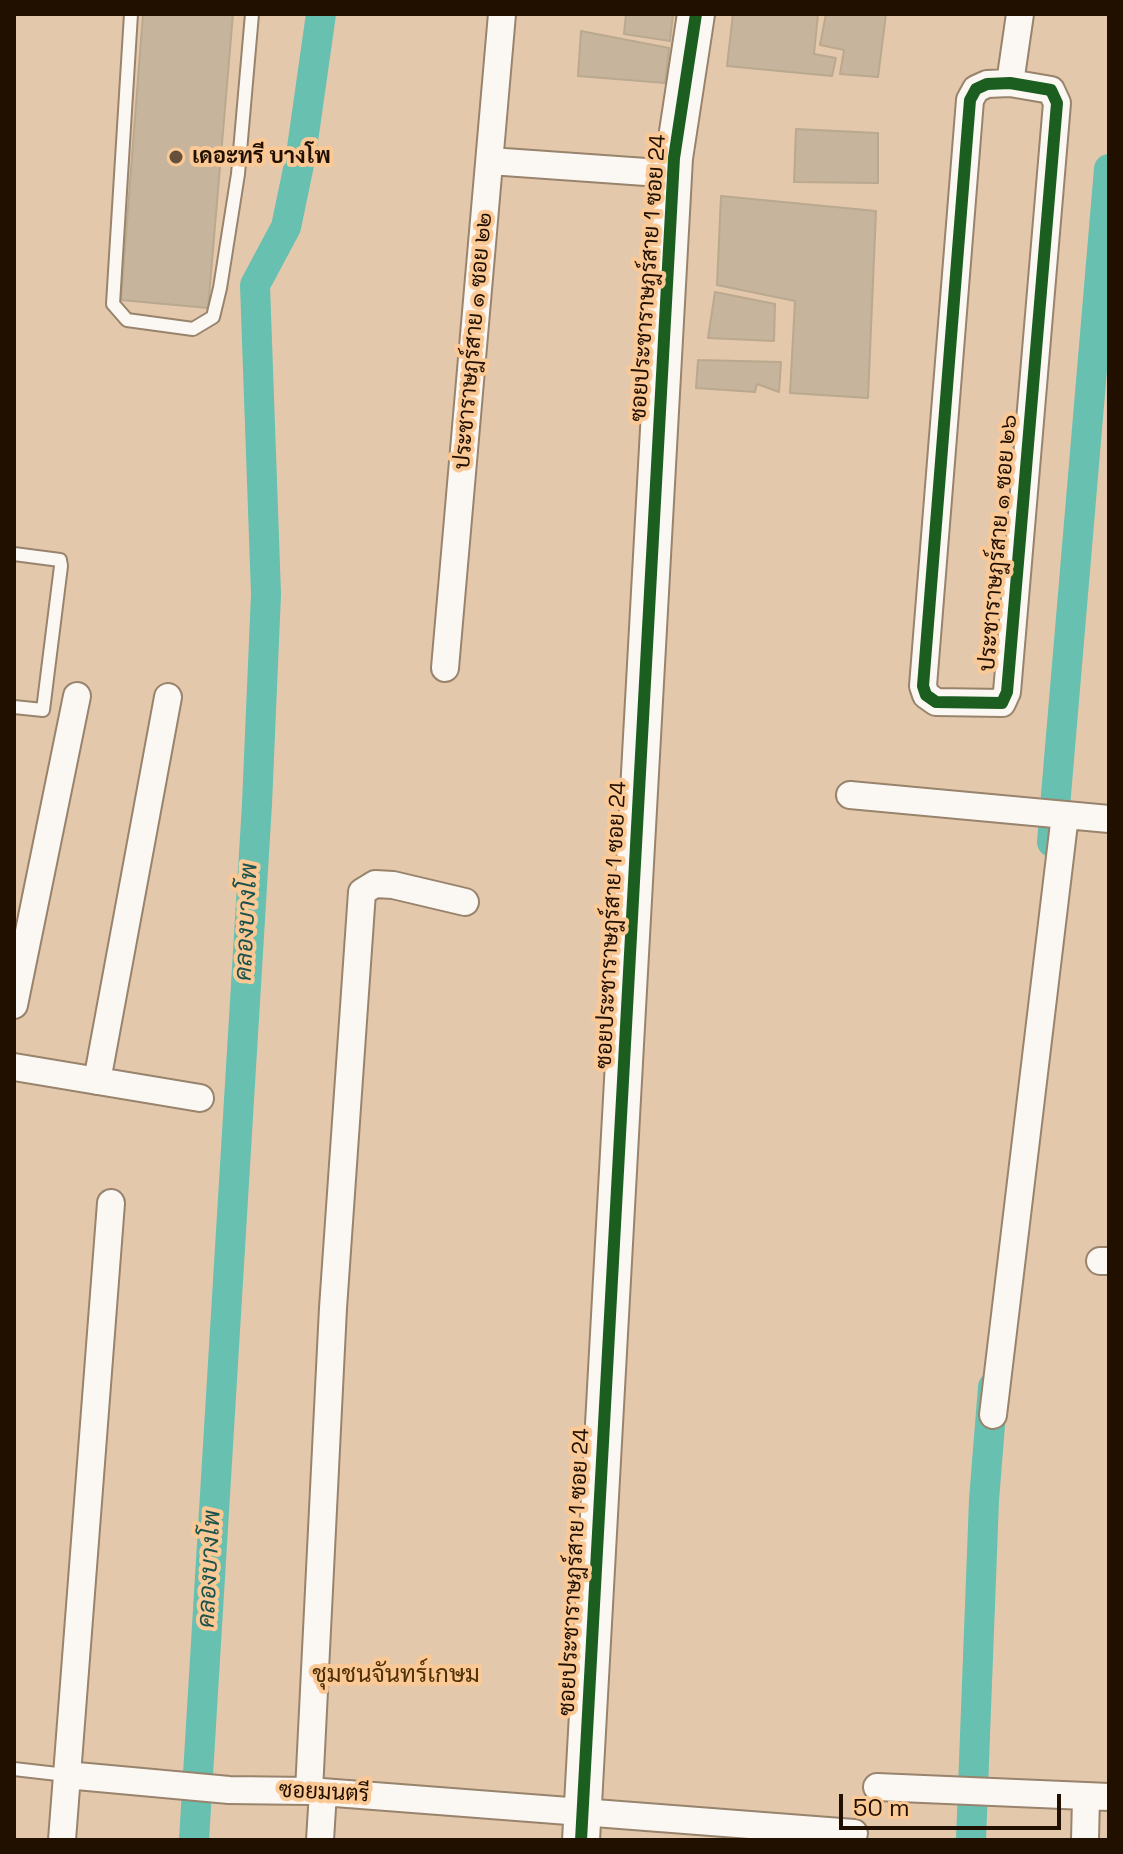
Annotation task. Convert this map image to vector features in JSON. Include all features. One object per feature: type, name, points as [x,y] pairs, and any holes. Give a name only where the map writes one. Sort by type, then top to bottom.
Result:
[{"type":"street","name":"ประชาราษฎร์สาย ๑ ซอย ๒๒","points":[[445,668],[502,14]]},
{"type":"street","name":"ซอยประชาราษฎร์สาย 1 ซอย 24","points":[[581,1826],[674,174],[696,14]]},
{"type":"street","points":[[1010,83],[1020,14]]},
{"type":"street","name":"ประชาราษฎร์สาย ๑ ซอย ๒๖","points":[[1010,83],[1051,90],[1057,103],[1007,692],[1002,703],[936,702],[926,695],[923,686],[970,100],[976,89],[987,84],[1010,83]]},
{"type":"street","points":[[490,161],[674,174]]},
{"type":"street","points":[[14,1005],[77,696]]},
{"type":"street","points":[[97,1081],[168,697]]},
{"type":"street","points":[[850,795],[1109,819]]},
{"type":"street","points":[[993,1415],[1047,937],[1053,814]]},
{"type":"street","points":[[320,1840],[316,1792],[333,1308],[362,892],[375,884],[393,885],[465,902]]},
{"type":"street","points":[[14,1067],[200,1098]]},
{"type":"street","points":[[62,1840],[111,1203]]},
{"type":"street","name":"ซอยมนตรี","points":[[66,1775],[229,1790],[316,1792],[581,1826],[854,1833]]},
{"type":"street","points":[[877,1787],[956,1788],[1097,1797],[1085,1840]]},
{"type":"lane","points":[[131,14],[113,300],[116,311],[127,320],[193,329],[213,317],[220,288],[238,174],[252,14]]},
{"type":"lane","points":[[14,554],[60,560],[61,566],[43,710],[14,707]]},
{"type":"lane","points":[[14,1769],[66,1775]]},
{"type":"building","name":"เดอะทรี บางโพ","points":[[143,14],[233,14],[208,308],[121,300]]},
{"type":"building","points":[[626,14],[673,14],[670,41],[624,34]]},
{"type":"building","points":[[733,14],[818,14],[814,54],[836,58],[832,76],[727,66]]},
{"type":"building","points":[[826,14],[886,14],[878,77],[840,74],[844,50],[820,45]]},
{"type":"building","points":[[581,31],[669,48],[665,83],[578,76]]},
{"type":"building","points":[[796,129],[878,133],[878,183],[794,182]]},
{"type":"building","points":[[721,196],[876,211],[868,398],[790,393],[795,301],[717,285]]},
{"type":"building","points":[[715,292],[775,304],[774,341],[708,338]]},
{"type":"building","points":[[698,360],[781,362],[779,392],[757,384],[755,392],[696,388]]},
{"type":"waterway","name":"คลองบางโพ","points":[[194,1840],[257,804],[266,594],[255,285],[286,227],[301,155],[321,14]]},
{"type":"waterway","points":[[1052,842],[1109,169]]},
{"type":"waterway","points":[[971,1840],[984,1500],[993,1387]]},
{"type":"cycle path","points":[[581,1840],[674,158],[696,14]]},
{"type":"cycle path","points":[[1010,83],[1051,90],[1057,103],[1007,692],[1002,703],[936,702],[926,695],[923,686],[970,100],[976,89],[987,84],[1010,83]]},
{"type":"place","name":"เดอะทรี บางโพ","points":[[176,157]]},
{"type":"district","name":"ชุมชนจันทร์เกษม","points":[[396,1675]]}]
